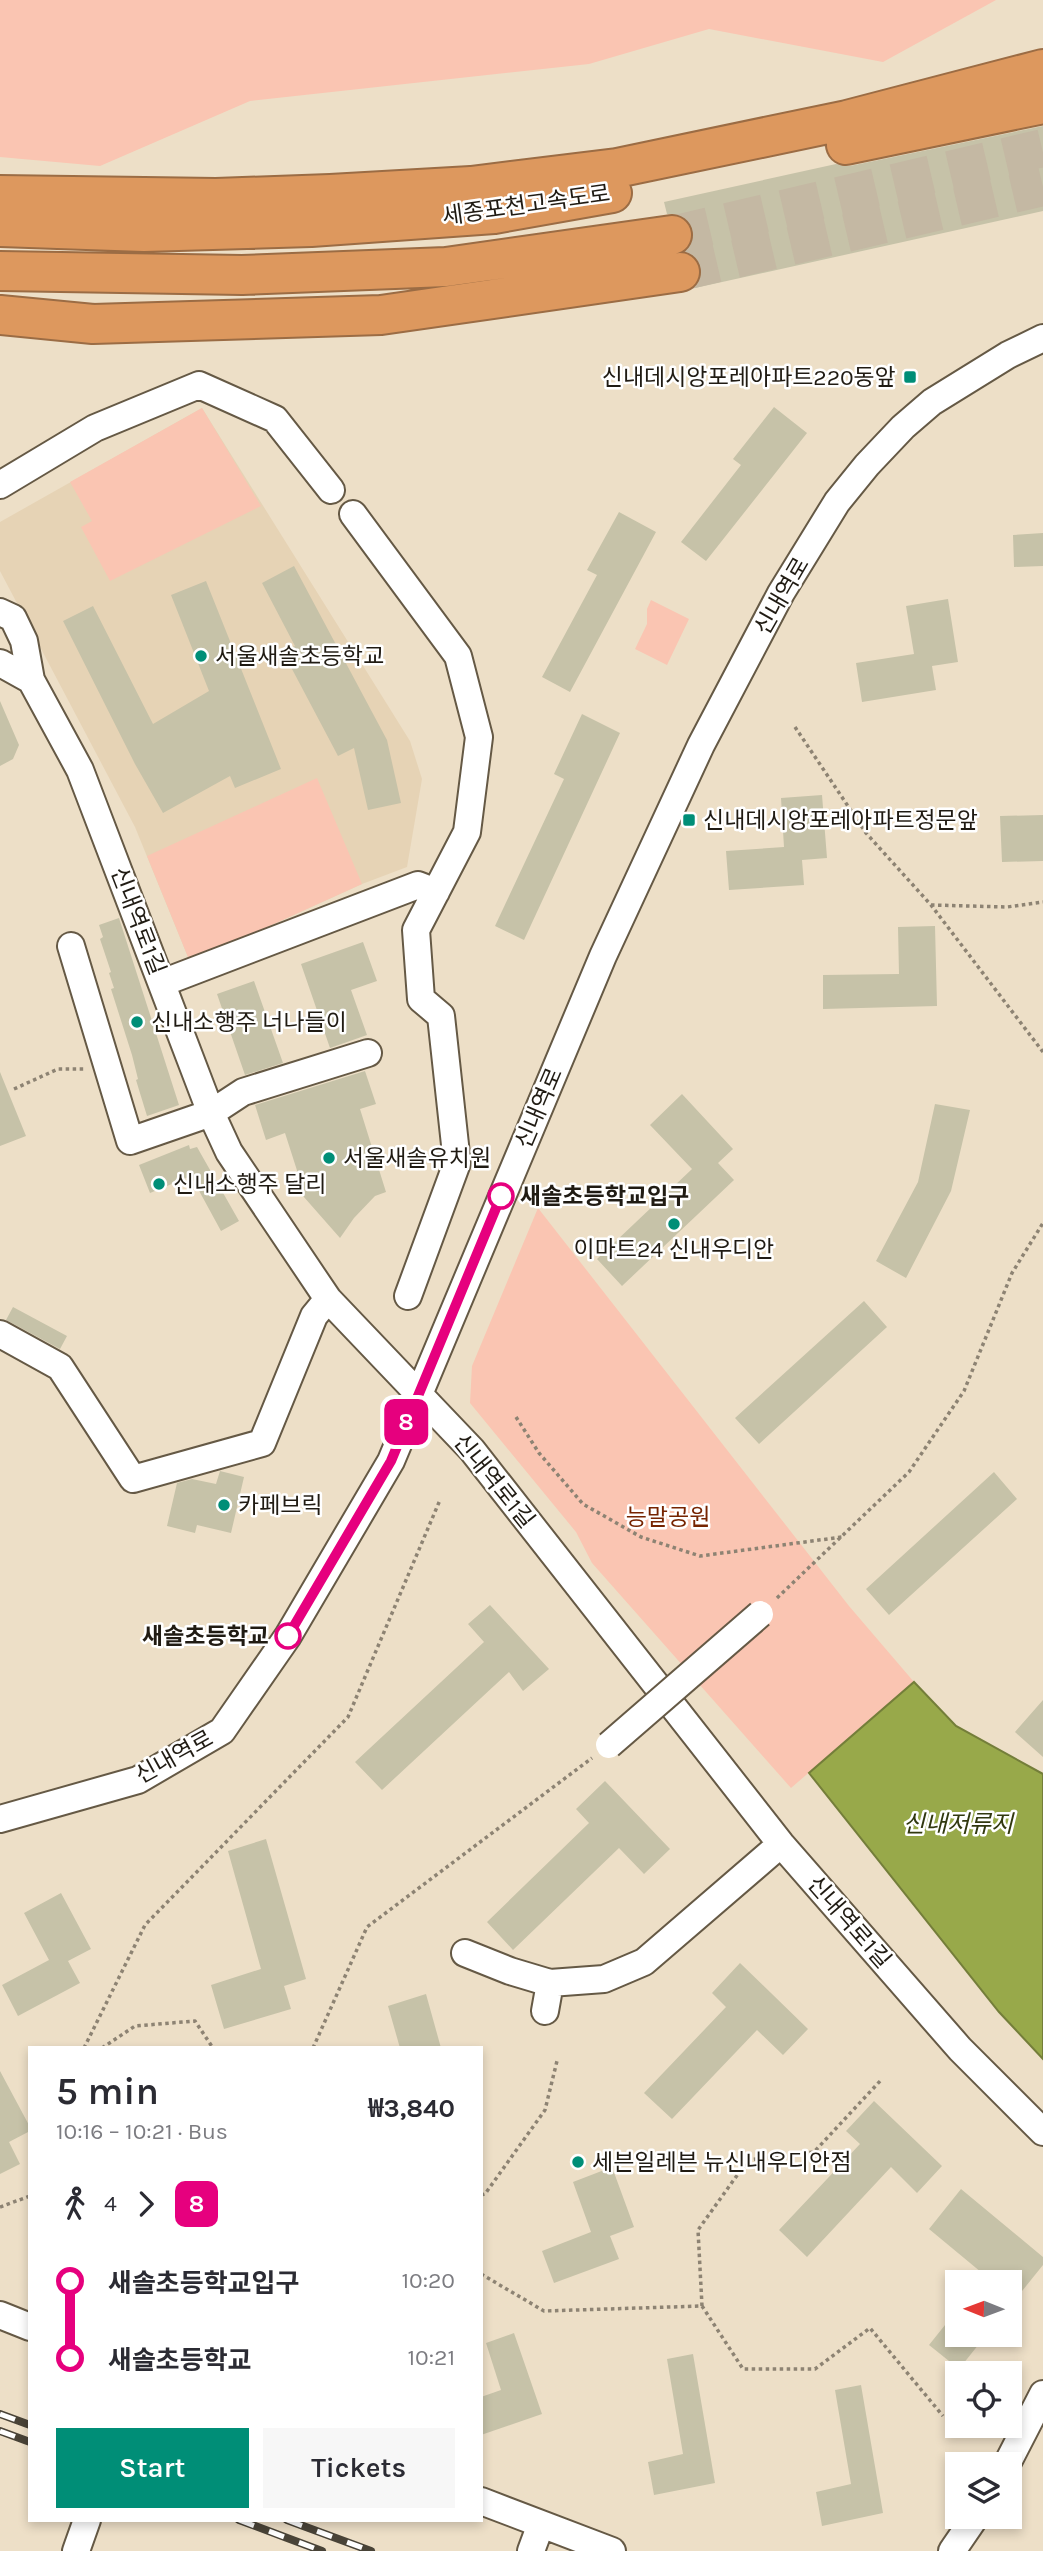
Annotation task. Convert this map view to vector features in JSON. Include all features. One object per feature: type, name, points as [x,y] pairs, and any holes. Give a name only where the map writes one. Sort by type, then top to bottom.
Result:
[{"type":"highway","points":[[0,195],[241,197],[330,194],[511,181],[617,168],[847,120],[1043,69]]},
{"type":"highway","name":"세종포천고속도로","points":[[0,227],[144,232],[311,227],[494,214],[662,184],[1043,104]]},
{"type":"highway","points":[[0,271],[242,275],[446,267],[671,235]]},
{"type":"highway","points":[[0,315],[93,324],[381,315],[680,272]]},
{"type":"street","name":"신내역로","points":[[0,1819],[138,1780],[222,1731],[288,1636],[391,1461],[603,956],[701,745],[781,593],[838,502],[867,465],[903,427],[932,402],[1008,355],[1043,338]]},
{"type":"street","points":[[0,485],[94,428],[199,385],[275,419],[331,490]]},
{"type":"street","points":[[353,514],[458,656],[479,737],[467,832],[416,930],[421,999],[441,1016],[457,1163],[408,1296]]},
{"type":"street","name":"신내역로1길","points":[[0,612],[13,618],[24,641],[31,680],[80,770],[211,1113],[229,1152],[328,1299],[472,1450],[781,1844],[960,2049],[1043,2132]]},
{"type":"street","points":[[0,663],[31,680]]},
{"type":"street","points":[[162,983],[418,885],[436,892]]},
{"type":"street","points":[[71,946],[130,1141],[211,1113],[243,1092],[368,1053]]},
{"type":"street","points":[[0,1334],[61,1367],[133,1479],[262,1443],[314,1316],[328,1299]]},
{"type":"street","points":[[609,1745],[760,1614]]},
{"type":"street","points":[[465,1953],[510,1972],[550,1983],[604,1979],[644,1962],[781,1844]]},
{"type":"street","points":[[545,2011],[550,1983]]},
{"type":"street","points":[[0,2315],[28,2326]]},
{"type":"street","points":[[1013,2452],[1043,2394]]},
{"type":"street","points":[[483,2502],[612,2551]]},
{"type":"street","points":[[76,2551],[86,2522]]},
{"type":"street","points":[[531,2551],[541,2524]]},
{"type":"street","points":[[953,2551],[967,2529]]},
{"type":"path","points":[[795,727],[866,833],[931,905],[1043,1052]]},
{"type":"path","points":[[931,905],[1007,907],[1043,902]]},
{"type":"path","points":[[14,1089],[58,1069],[108,1069]]},
{"type":"path","points":[[760,1614],[909,1472],[964,1391],[1012,1273],[1043,1223]]},
{"type":"path","points":[[516,1417],[539,1453],[583,1504],[641,1537],[701,1556],[842,1536]]},
{"type":"path","points":[[85,2046],[145,1925],[348,1717],[440,1500]]},
{"type":"path","points":[[315,2046],[366,1927],[609,1745]]},
{"type":"path","points":[[105,2046],[135,2026],[195,2021],[212,2046]]},
{"type":"path","points":[[483,2194],[545,2110],[557,2061]]},
{"type":"path","points":[[882,2079],[814,2152],[748,2160],[698,2231],[702,2306],[743,2369],[815,2369],[870,2328],[943,2416]]},
{"type":"path","points":[[0,2207],[28,2197]]},
{"type":"path","points":[[483,2275],[544,2311],[702,2306]]},
{"type":"shaded area","name":"서울새솔초등학교","points":[[202,408],[410,741],[422,779],[407,867],[362,884],[190,962],[135,827],[0,571],[0,522]]},
{"type":"green space","points":[[0,0],[996,0],[883,62],[709,29],[589,64],[250,101],[100,166],[0,157]]},
{"type":"green space","points":[[202,408],[261,506],[110,581],[81,527],[92,521],[70,482]]},
{"type":"green space","points":[[651,600],[689,619],[667,665],[635,649],[647,624],[647,609]]},
{"type":"green space","points":[[317,778],[362,884],[190,962],[147,856]]},
{"type":"green space","name":"능말공원","points":[[538,1208],[849,1606],[914,1682],[791,1788],[592,1563],[576,1532],[470,1403],[472,1366]]},
{"type":"water","name":"신내저류지","points":[[914,1682],[956,1726],[1043,1774],[1043,2059],[999,2012],[809,1773]]},
{"type":"building","points":[[1043,126],[1043,211],[695,288],[700,279],[701,268],[697,258],[686,251],[692,243],[693,231],[690,222],[681,215],[667,214],[664,202],[836,164],[850,166]]},
{"type":"building","points":[[774,407],[807,433],[706,561],[681,542],[741,465],[733,459]]},
{"type":"building","points":[[619,512],[656,532],[570,692],[542,677],[597,575],[587,570]]},
{"type":"building","points":[[1043,533],[1043,566],[1014,567],[1013,535]]},
{"type":"building","points":[[294,566],[387,740],[401,803],[368,810],[354,748],[338,756],[283,652],[295,646],[262,583]]},
{"type":"building","points":[[206,581],[281,769],[235,788],[230,776],[163,813],[135,764],[63,621],[93,606],[153,724],[209,691],[171,595]]},
{"type":"building","points":[[948,599],[958,662],[932,666],[936,690],[862,702],[856,663],[914,654],[906,606]]},
{"type":"building","points":[[0,701],[19,745],[13,759],[0,766]]},
{"type":"building","points":[[582,714],[620,733],[524,940],[495,926],[564,779],[554,774]]},
{"type":"building","points":[[822,795],[827,858],[802,860],[804,885],[729,890],[726,851],[784,847],[781,798]]},
{"type":"building","points":[[1043,815],[1043,861],[1002,862],[1000,816]]},
{"type":"building","name":"신내소행주 너나들이","points":[[119,918],[179,1105],[147,1116],[132,1055],[111,989],[114,988],[109,973],[111,972],[100,939],[103,937],[99,925]]},
{"type":"building","points":[[935,926],[937,1006],[823,1009],[823,975],[899,974],[898,927]]},
{"type":"building","points":[[363,942],[377,981],[351,990],[367,1035],[330,1048],[301,964]]},
{"type":"building","points":[[254,981],[283,1063],[245,1075],[217,994]]},
{"type":"building","points":[[365,1071],[376,1104],[360,1109],[386,1192],[375,1196],[340,1238],[296,1188],[302,1186],[285,1133],[266,1140],[255,1105]]},
{"type":"building","points":[[0,1072],[26,1136],[0,1146]]},
{"type":"building","points":[[682,1094],[733,1149],[718,1163],[734,1180],[622,1286],[597,1259],[692,1169],[650,1125]]},
{"type":"building","points":[[935,1104],[970,1110],[951,1191],[906,1278],[876,1261],[918,1182]]},
{"type":"building","name":"신내소행주 달리","points":[[189,1145],[190,1149],[197,1147],[239,1221],[221,1231],[191,1176],[150,1193],[139,1165]]},
{"type":"building","points":[[864,1301],[887,1327],[759,1444],[735,1418]]},
{"type":"building","points":[[13,1307],[67,1336],[60,1349],[6,1320]]},
{"type":"building","points":[[220,1471],[244,1477],[231,1533],[197,1525],[195,1533],[167,1526],[177,1483],[192,1479],[216,1484]]},
{"type":"building","points":[[994,1472],[1017,1499],[889,1615],[866,1589]]},
{"type":"building","points":[[490,1605],[549,1669],[523,1691],[509,1672],[382,1790],[355,1762],[484,1642],[468,1624]]},
{"type":"building","points":[[1043,1700],[1043,1757],[1015,1732]]},
{"type":"building","points":[[605,1781],[670,1849],[644,1874],[619,1848],[513,1950],[487,1922],[589,1823],[576,1809]]},
{"type":"building","points":[[266,1839],[306,1979],[284,1986],[291,2009],[224,2029],[211,1985],[261,1969],[228,1851]]},
{"type":"building","points":[[61,1893],[91,1949],[68,1961],[80,1983],[18,2016],[2,1985],[49,1960],[24,1913]]},
{"type":"building","points":[[740,1963],[808,2029],[783,2055],[757,2030],[672,2119],[644,2093],[726,2007],[712,1993]]},
{"type":"building","points":[[426,1994],[440,2046],[399,2046],[388,2006]]},
{"type":"building","points":[[0,2071],[28,2123],[28,2132],[9,2142],[20,2164],[0,2174]]},
{"type":"building","points":[[874,2101],[942,2166],[917,2193],[891,2167],[807,2257],[779,2230],[860,2144],[846,2131]]},
{"type":"building","points":[[612,2167],[634,2227],[610,2236],[619,2259],[554,2283],[542,2251],[591,2232],[573,2182]]},
{"type":"building","points":[[961,2189],[1043,2257],[1043,2265],[1022,2291],[1022,2270],[979,2270],[929,2229]]},
{"type":"building","points":[[945,2325],[945,2347],[977,2347],[965,2361],[949,2361],[929,2345]]},
{"type":"building","points":[[514,2333],[542,2414],[483,2434],[483,2396],[501,2390],[486,2343]]},
{"type":"building","points":[[693,2354],[715,2483],[654,2495],[648,2462],[683,2454],[667,2359]]},
{"type":"building","points":[[861,2385],[883,2513],[822,2526],[816,2492],[851,2484],[835,2390]]},
{"type":"tunnel","points":[[672,235],[1043,148]]},
{"type":"tunnel","points":[[680,272],[1043,187]]},
{"type":"railway","points":[[0,2414],[28,2424]]},
{"type":"railway","points":[[0,2431],[28,2441]]},
{"type":"railway","points":[[244,2522],[322,2551]]},
{"type":"railway","points":[[292,2522],[371,2551]]},
{"type":"bus line","name":"8","points":[[288,1636],[391,1461],[501,1196]]},
{"type":"place","name":"신내데시앙포레아파트220동앞","points":[[910,377]]},
{"type":"place","name":"서울새솔초등학교","points":[[201,656]]},
{"type":"place","name":"신내데시앙포레아파트정문앞","points":[[689,820]]},
{"type":"place","name":"신내소행주 너나들이","points":[[137,1022]]},
{"type":"place","name":"서울새솔유치원","points":[[329,1158]]},
{"type":"place","name":"신내소행주 달리","points":[[159,1184]]},
{"type":"place","name":"새솔초등학교입구","points":[[501,1196]]},
{"type":"place","name":"이마트24 신내우디안","points":[[674,1224]]},
{"type":"place","name":"카페브릭","points":[[224,1505]]},
{"type":"place","name":"새솔초등학교","points":[[288,1636]]},
{"type":"place","name":"세븐일레븐 뉴신내우디안점","points":[[578,2162]]}]
